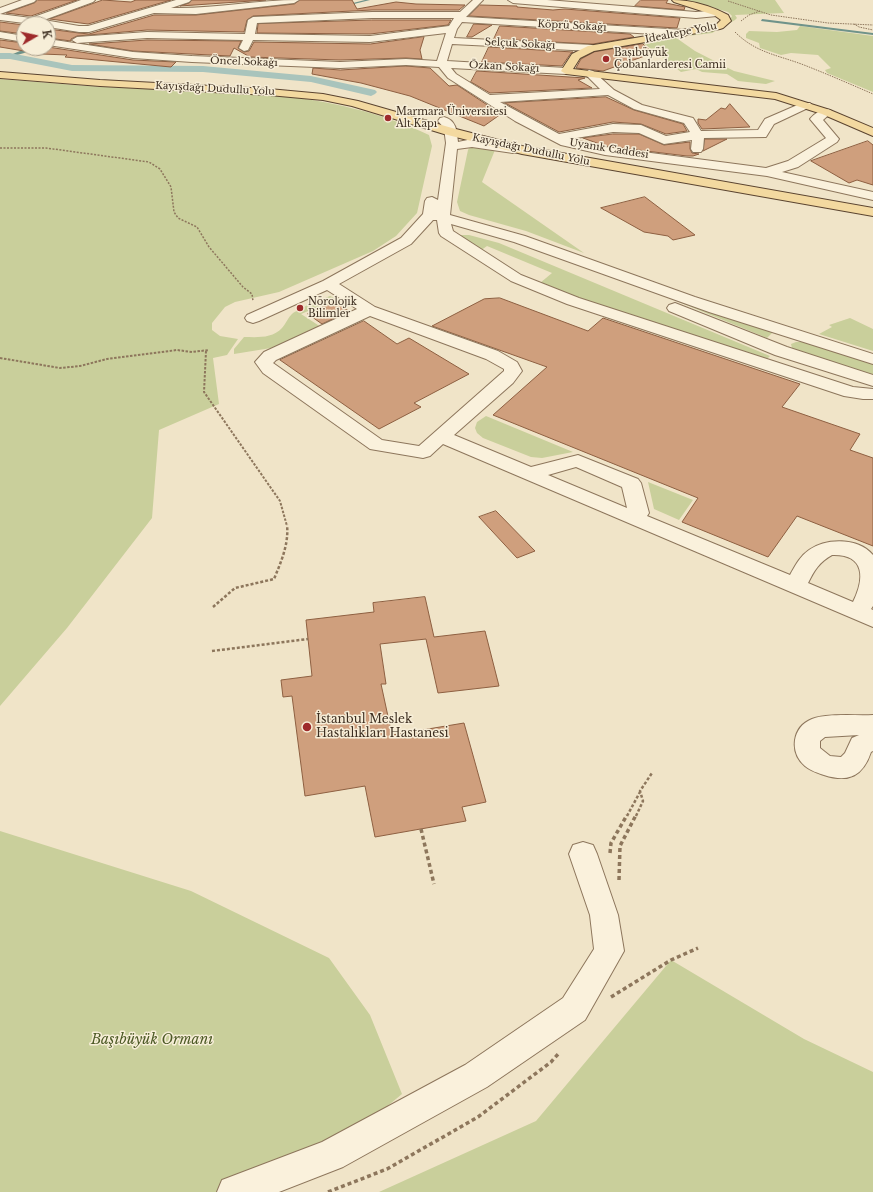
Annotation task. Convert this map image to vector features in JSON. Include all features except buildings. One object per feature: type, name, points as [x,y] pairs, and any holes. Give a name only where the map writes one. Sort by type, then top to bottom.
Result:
[{"type":"main road","name":"İdealtepe Yolu","points":[[566,71],[572,58],[579,53],[592,48],[720,26],[726,21],[725,17],[717,12],[677,0]]},
{"type":"main road","name":"Kayışdağı Dudullu Yolu","points":[[0,69],[106,78],[307,88],[361,96],[522,150],[873,212]]},
{"type":"main road","points":[[566,71],[776,96],[826,112],[873,132]]},
{"type":"main road","name":"Kayışdağı Dudullu Yolu","points":[[0,75],[100,83],[297,94],[354,104],[403,118],[580,154],[873,202]]},
{"type":"street","points":[[0,11],[32,0]]},
{"type":"street","points":[[46,16],[90,0]]},
{"type":"street","points":[[56,25],[89,29],[186,0]]},
{"type":"street","points":[[153,10],[196,11],[294,0]]},
{"type":"street","points":[[441,63],[455,26],[478,0]]},
{"type":"street","points":[[513,0],[696,15],[717,12]]},
{"type":"street","points":[[238,62],[250,36],[253,20],[372,15],[455,26]]},
{"type":"street","points":[[0,17],[16,19]]},
{"type":"street","points":[[56,42],[112,36],[250,36],[359,39],[455,26]]},
{"type":"street","name":"Köprü Sokağı","points":[[455,26],[685,33]]},
{"type":"street","name":"Selçuk Sokağı","points":[[455,26],[592,48]]},
{"type":"street","points":[[0,35],[16,38]]},
{"type":"street","points":[[0,42],[12,37]]},
{"type":"street","name":"Öncel Sokağı","points":[[56,44],[133,55],[238,62],[340,65],[406,62],[441,63]]},
{"type":"street","name":"Özkan Sokağı","points":[[441,63],[566,71]]},
{"type":"street","name":"Uyanık Caddesi","points":[[441,63],[452,76],[488,99],[519,118],[565,142],[605,150],[767,172],[873,196]]},
{"type":"street","points":[[588,73],[610,92],[638,107],[689,121],[698,136],[696,162]]},
{"type":"street","points":[[488,99],[610,92]]},
{"type":"street","points":[[558,138],[613,128],[641,130],[664,140],[704,134],[762,134],[769,122],[806,105]]},
{"type":"street","points":[[767,172],[793,164],[833,139],[816,119],[826,112]]},
{"type":"street","points":[[403,118],[442,136],[443,142],[437,216],[446,233],[516,278],[573,301],[842,389],[863,394],[873,394]]},
{"type":"street","points":[[253,318],[328,284],[362,275],[422,239],[437,216],[451,147],[447,126]]},
{"type":"street","points":[[451,147],[472,143],[522,150]]},
{"type":"street","points":[[437,216],[500,233],[663,291],[873,359]]},
{"type":"street","points":[[546,249],[708,323],[780,351],[873,381]]},
{"type":"street","points":[[328,284],[369,310],[492,355],[511,366],[513,371],[506,379],[423,452],[377,445],[269,369],[264,362],[270,356],[369,310]]},
{"type":"street","points":[[780,351],[776,342],[779,339],[790,335],[798,335]]},
{"type":"street","points":[[442,434],[537,473],[637,516],[797,583],[867,612],[872,572],[864,557],[858,552],[842,548],[829,549],[823,551],[810,560],[797,583]]},
{"type":"street","points":[[537,473],[578,461],[631,483],[637,516]]},
{"type":"street","points":[[873,725],[819,727],[807,737],[808,750],[818,762],[832,768],[846,768],[856,759],[861,745],[873,741]]},
{"type":"street","points":[[234,1192],[331,1155],[476,1076],[574,1009],[608,952],[596,856]]},
{"type":"path","points":[[727,1],[753,8],[771,15],[798,19],[873,25]]},
{"type":"path","points":[[740,23],[749,14],[760,11]]},
{"type":"path","points":[[854,24],[859,27],[873,30]]},
{"type":"path","points":[[737,28],[735,32],[741,39],[766,55],[803,65],[873,94]]},
{"type":"path","points":[[0,148],[46,148],[116,156],[149,162],[160,169],[171,187],[174,212],[178,218],[197,227],[209,247],[243,287],[252,294],[253,318]]},
{"type":"path","points":[[0,358],[60,368],[80,366],[107,359],[178,350],[192,352],[207,350],[204,392],[280,501],[287,522],[287,539],[283,559],[274,579],[235,588],[213,607]]},
{"type":"path","points":[[212,651],[308,639]]},
{"type":"path","points":[[596,856],[610,843],[652,773]]},
{"type":"path","points":[[619,882],[620,846],[643,801],[640,791]]},
{"type":"path","points":[[420,829],[434,884]]},
{"type":"path","points":[[608,991],[608,999]]},
{"type":"green space","points":[[686,0],[775,0],[784,13],[735,15],[737,18],[735,20],[712,33],[679,37],[678,35],[724,24],[732,16],[728,12]]},
{"type":"green space","points":[[800,26],[873,36],[873,92],[827,73],[825,70],[831,68],[818,55],[791,53],[781,55],[760,48],[759,43],[746,38],[746,34],[749,31],[777,32],[797,30]]},
{"type":"green space","points":[[675,37],[695,51],[734,71],[775,81],[766,84],[738,81],[727,74],[702,72],[696,69],[681,72],[642,42]]},
{"type":"green space","points":[[0,79],[87,86],[275,95],[335,104],[373,114],[411,127],[429,135],[432,146],[417,213],[396,236],[373,251],[279,292],[235,302],[225,307],[212,323],[212,330],[220,336],[238,339],[227,355],[213,358],[219,404],[159,430],[152,518],[67,628],[0,706]]},
{"type":"green space","points":[[481,147],[495,150],[482,182],[584,253],[526,231],[469,215],[460,211],[457,202],[468,150],[469,148]]},
{"type":"green space","points":[[455,235],[469,235],[499,243],[770,356],[766,360],[610,311],[540,283],[552,273],[487,246],[480,251]]},
{"type":"green space","points":[[657,293],[773,332],[767,338]]},
{"type":"green space","points":[[330,296],[337,299],[301,314],[321,327],[271,348],[234,354],[234,349],[244,337],[264,337],[274,334],[285,325],[293,313]]},
{"type":"green space","points":[[850,318],[873,329],[873,351],[819,334],[832,327],[829,325]]},
{"type":"green space","points":[[796,342],[806,342],[873,363],[873,376],[792,348],[791,344]]},
{"type":"green space","points":[[486,416],[573,452],[542,458],[531,457],[483,438],[477,433],[475,428],[477,422]]},
{"type":"green space","points":[[648,482],[693,500],[679,520],[654,509]]},
{"type":"green space","name":"Başıbüyük Ormanı","points":[[0,831],[191,891],[329,958],[370,1015],[402,1094],[315,1166],[246,1192],[0,1192]]},
{"type":"green space","points":[[671,960],[804,1039],[873,1072],[873,1192],[379,1192],[536,1121]]},
{"type":"waterway","points":[[346,5],[369,0]]},
{"type":"waterway","points":[[762,20],[873,34]]},
{"type":"waterway","points":[[10,56],[16,54]]},
{"type":"waterway","points":[[0,56],[10,56],[72,68],[203,69],[311,79],[371,92]]},
{"type":"place","name":"Başıbüyük Çobanlarderesi Camii","points":[[606,59]]},
{"type":"place","name":"Marmara Üniversitesi Alt Kapı","points":[[388,118]]},
{"type":"place","name":"Nörolojik Bilimler","points":[[300,308]]},
{"type":"place","name":"İstanbul Meslek Hastalıkları Hastanesi","points":[[307,727]]}]
